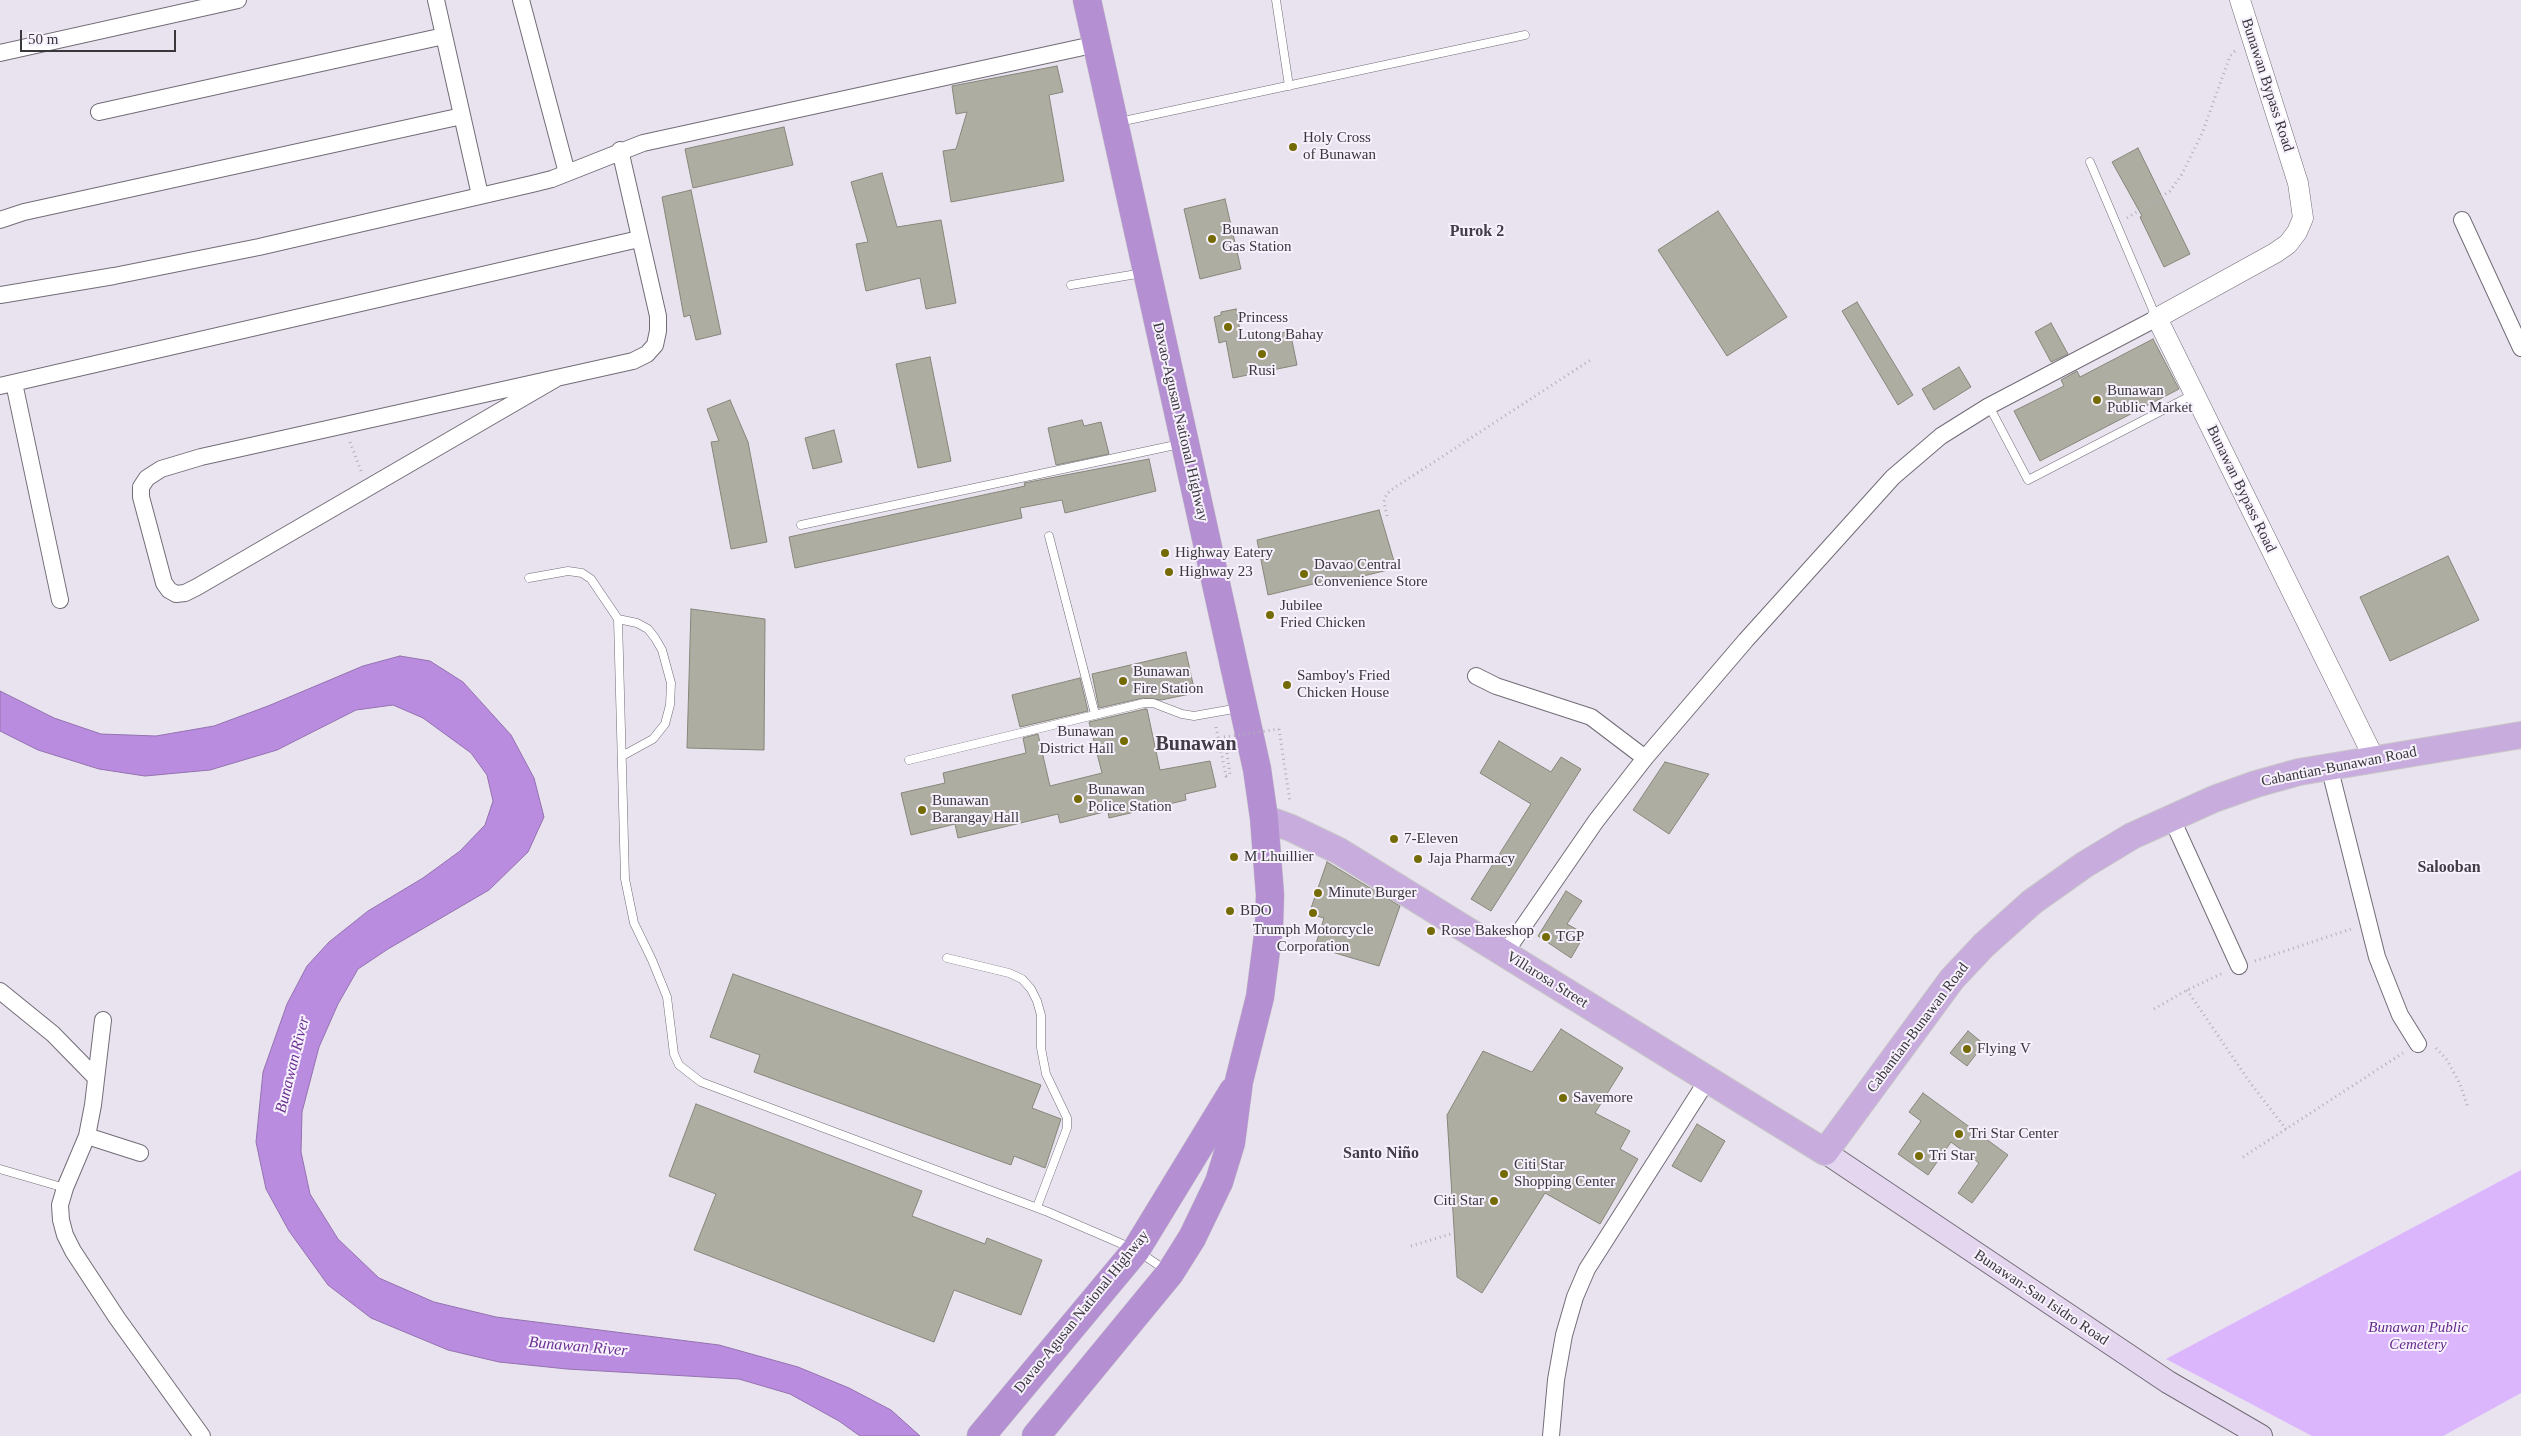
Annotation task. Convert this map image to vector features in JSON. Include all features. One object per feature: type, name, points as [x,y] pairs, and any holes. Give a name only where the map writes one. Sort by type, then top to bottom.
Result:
[{"type":"highway","name":"Davao-Agusan National Highway","points":[[1036,1436],[1170,1273],[1192,1238],[1219,1182],[1231,1143],[1239,1081],[1252,1034],[1266,959],[1270,895],[1264,818],[1257,769],[1087,0]]},
{"type":"highway","name":"Davao-Agusan National Highway","points":[[981,1436],[1136,1250],[1189,1166],[1239,1081]]},
{"type":"main road","name":"Cabantian-Bunawan Road","points":[[1825,1152],[1952,979],[1984,945],[2032,902],[2084,865],[2132,836],[2171,817],[2256,784],[2329,766],[2521,735]]},
{"type":"main road","name":"Villarosa Street","points":[[1264,818],[1291,828],[1339,851],[1825,1152]]},
{"type":"main road","name":"Bunawan-San Isidro Road","points":[[1825,1152],[2168,1382],[2261,1436]]},
{"type":"street","points":[[0,53],[238,0]]},
{"type":"street","points":[[436,0],[480,194]]},
{"type":"street","points":[[521,0],[567,173]]},
{"type":"street","name":"Bunawan Bypass Road","points":[[2240,0],[2298,183],[2303,218],[2297,232],[2288,244],[2276,253],[2157,318],[2374,758]]},
{"type":"street","points":[[99,112],[444,36]]},
{"type":"street","points":[[0,295],[114,276],[259,247],[480,194],[552,179],[643,142],[1097,44]]},
{"type":"street","points":[[0,220],[24,212],[462,116]]},
{"type":"street","points":[[558,378],[185,593],[176,594],[164,583],[141,497],[142,487],[147,478],[161,469],[177,463],[633,361],[647,354],[655,345],[658,331],[658,316],[620,150]]},
{"type":"street","points":[[2462,220],[2521,348]]},
{"type":"street","points":[[60,600],[4,383],[640,239]]},
{"type":"street","points":[[1504,954],[1596,821],[1645,758],[1753,633],[1894,477],[1942,436],[1990,406],[2157,318]]},
{"type":"street","points":[[1476,676],[1496,686],[1591,717],[1645,758]]},
{"type":"street","points":[[2329,766],[2377,957],[2389,989],[2418,1044]]},
{"type":"street","points":[[2171,817],[2239,966]]},
{"type":"street","points":[[0,991],[53,1034],[96,1078]]},
{"type":"street","points":[[103,1020],[87,1136],[65,1188],[60,1205],[61,1220],[73,1251],[117,1318],[202,1436]]},
{"type":"street","points":[[1551,1436],[1556,1380],[1564,1335],[1575,1297],[1587,1269],[1708,1079]]},
{"type":"street","points":[[87,1136],[140,1153]]},
{"type":"lane","points":[[1276,0],[1289,86]]},
{"type":"lane","points":[[1114,124],[1525,35]]},
{"type":"lane","points":[[2090,162],[2157,318]]},
{"type":"lane","points":[[1071,285],[1147,272]]},
{"type":"lane","points":[[1990,406],[2028,480],[2194,393]]},
{"type":"lane","points":[[801,525],[1185,443]]},
{"type":"lane","points":[[1049,536],[1095,714]]},
{"type":"lane","points":[[529,578],[568,571],[582,573],[591,579],[618,619],[625,879],[634,923],[652,960],[666,997],[674,1054],[679,1065],[701,1082],[1037,1208],[1136,1250],[1170,1273]]},
{"type":"lane","points":[[618,619],[637,623],[648,629],[662,650],[671,683],[670,705],[665,724],[654,739],[622,756]]},
{"type":"lane","points":[[909,760],[1124,706],[1153,703],[1182,714],[1194,716],[1214,714],[1244,707]]},
{"type":"lane","points":[[947,958],[1009,973],[1022,979],[1031,989],[1037,1001],[1041,1015],[1042,1048],[1046,1074],[1067,1118],[1067,1128],[1037,1208]]},
{"type":"lane","points":[[0,1169],[65,1188]]},
{"type":"path","points":[[2117,224],[2170,191],[2182,174],[2202,131],[2230,56],[2251,34]]},
{"type":"path","points":[[1387,516],[1384,502],[1386,495],[1392,490],[1592,359]]},
{"type":"path","points":[[343,426],[368,488]]},
{"type":"path","points":[[1214,714],[1226,776],[1230,775],[1224,738],[1279,729],[1290,798],[1291,828]]},
{"type":"path","points":[[2154,1009],[2187,990],[2239,966],[2286,949],[2368,924]]},
{"type":"path","points":[[2187,990],[2251,1084],[2286,1128]]},
{"type":"path","points":[[2243,1157],[2418,1044],[2426,1043],[2435,1047],[2447,1060],[2460,1084],[2468,1108]]},
{"type":"path","points":[[1411,1246],[1454,1232]]},
{"type":"green space","name":"Bunawan Public Cemetery","points":[[2521,1170],[2521,1393],[2443,1436],[2312,1436],[2166,1359]]},
{"type":"water","name":"Bunawan River","points":[[400,656],[430,661],[463,682],[511,735],[534,778],[544,817],[528,852],[489,890],[388,949],[358,969],[338,1004],[319,1047],[302,1112],[301,1152],[310,1194],[338,1239],[379,1278],[434,1302],[496,1317],[719,1345],[798,1367],[849,1388],[891,1410],[920,1436],[860,1436],[839,1421],[790,1394],[739,1379],[567,1369],[499,1362],[448,1350],[371,1318],[328,1285],[289,1231],[266,1189],[256,1142],[263,1072],[287,1004],[307,966],[329,942],[368,911],[423,878],[460,851],[485,825],[493,801],[487,775],[471,753],[423,718],[393,705],[356,710],[277,750],[210,770],[145,776],[99,769],[38,750],[0,731],[0,691],[54,718],[101,734],[156,736],[214,726],[268,706],[363,666]]},
{"type":"building","points":[[1057,66],[1063,92],[1049,95],[1064,181],[951,202],[943,151],[956,149],[967,112],[956,114],[952,86]]},
{"type":"building","points":[[784,127],[793,165],[693,188],[685,149]]},
{"type":"building","points":[[2138,148],[2190,254],[2164,267],[2140,217],[2142,216],[2112,162]]},
{"type":"building","points":[[882,173],[897,227],[941,220],[956,303],[926,309],[920,278],[866,291],[856,244],[868,242],[851,182]]},
{"type":"building","points":[[691,190],[721,334],[696,340],[690,315],[684,317],[662,197]]},
{"type":"building","name":"Bunawan Gas Station","points":[[1225,199],[1241,269],[1200,279],[1184,209]]},
{"type":"building","points":[[1718,211],[1787,317],[1727,356],[1658,250]]},
{"type":"building","points":[[1857,302],[1913,395],[1898,405],[1842,311]]},
{"type":"building","name":"Rusi","points":[[1236,309],[1242,341],[1290,331],[1297,365],[1233,378],[1226,341],[1219,343],[1214,317],[1221,315],[1221,312]]},
{"type":"building","points":[[2051,323],[2068,354],[2051,362],[2035,332]]},
{"type":"building","name":"Bunawan Public Market","points":[[2153,339],[2179,389],[2040,461],[2014,411],[2064,386],[2061,380],[2077,371],[2080,377]]},
{"type":"building","points":[[930,357],[951,461],[918,468],[896,364]]},
{"type":"building","points":[[1959,367],[1971,387],[1934,410],[1922,389]]},
{"type":"building","points":[[730,400],[748,442],[767,542],[731,549],[711,442],[719,441],[707,409]]},
{"type":"building","points":[[1082,420],[1084,426],[1101,422],[1109,454],[1056,465],[1048,428]]},
{"type":"building","points":[[834,430],[842,462],[813,469],[805,438]]},
{"type":"building","points":[[1149,459],[1156,491],[1065,513],[1062,500],[1020,508],[1022,518],[795,568],[789,537],[1025,486],[1024,483]]},
{"type":"building","points":[[1379,510],[1396,568],[1347,580],[1346,576],[1268,595],[1257,540]]},
{"type":"building","points":[[2448,556],[2479,620],[2390,661],[2360,597]]},
{"type":"building","points":[[691,609],[765,619],[764,750],[687,748]]},
{"type":"building","points":[[1186,652],[1195,693],[1161,700],[1143,698],[1099,708],[1092,674]]},
{"type":"building","points":[[1080,678],[1088,711],[1020,727],[1012,695]]},
{"type":"building","points":[[1147,709],[1160,770],[1210,761],[1216,787],[1185,794],[1186,800],[1109,818],[1108,811],[1060,823],[1058,814],[958,838],[955,824],[911,835],[901,793],[945,783],[943,773],[1026,753],[1023,738],[1038,734],[1050,786],[1102,773],[1089,722]]},
{"type":"building","points":[[1499,741],[1551,772],[1561,757],[1581,769],[1491,911],[1471,899],[1531,804],[1480,773]]},
{"type":"building","points":[[1665,762],[1709,774],[1669,834],[1633,810]]},
{"type":"building","points":[[1327,862],[1400,906],[1379,966],[1315,947],[1324,918],[1309,914]]},
{"type":"building","points":[[1566,891],[1582,901],[1567,924],[1585,934],[1571,958],[1538,936]]},
{"type":"building","points":[[733,974],[1041,1085],[1032,1108],[1061,1119],[1045,1168],[1014,1156],[1011,1165],[754,1072],[760,1055],[710,1037]]},
{"type":"building","name":"Citi Star Shopping Center","points":[[1561,1029],[1623,1068],[1595,1113],[1630,1131],[1620,1149],[1638,1159],[1600,1224],[1545,1193],[1482,1293],[1457,1277],[1447,1115],[1483,1051],[1532,1072]]},
{"type":"building","name":"Flying V","points":[[1968,1031],[1984,1044],[1967,1066],[1950,1053]]},
{"type":"building","name":"Tri Star Center","points":[[1923,1093],[2008,1155],[1972,1203],[1958,1193],[1979,1163],[1951,1142],[1928,1175],[1898,1154],[1921,1121],[1909,1112]]},
{"type":"building","points":[[696,1104],[922,1191],[912,1216],[985,1244],[987,1238],[1042,1260],[1021,1315],[954,1290],[934,1342],[694,1250],[716,1194],[669,1176]]},
{"type":"building","points":[[1697,1124],[1725,1141],[1701,1182],[1672,1166]]},
{"type":"place","name":"Holy Cross of Bunawan","points":[[1293,147]]},
{"type":"place","name":"Bunawan Gas Station","points":[[1212,239]]},
{"type":"place","name":"Princess Lutong Bahay","points":[[1228,327]]},
{"type":"place","name":"Rusi","points":[[1262,354]]},
{"type":"place","name":"Bunawan Public Market","points":[[2097,400]]},
{"type":"place","name":"Highway Eatery","points":[[1165,553]]},
{"type":"place","name":"Highway 23","points":[[1169,572]]},
{"type":"place","name":"Davao Central Convenience Store","points":[[1304,574]]},
{"type":"place","name":"Jubilee Fried Chicken","points":[[1270,615]]},
{"type":"place","name":"Bunawan Fire Station","points":[[1123,681]]},
{"type":"place","name":"Samboy's Fried Chicken House","points":[[1287,685]]},
{"type":"place","name":"Bunawan District Hall","points":[[1124,741]]},
{"type":"place","name":"Bunawan Police Station","points":[[1078,799]]},
{"type":"place","name":"Bunawan Barangay Hall","points":[[922,810]]},
{"type":"place","name":"7-Eleven","points":[[1394,839]]},
{"type":"place","name":"M Lhuillier","points":[[1234,857]]},
{"type":"place","name":"Jaja Pharmacy","points":[[1418,859]]},
{"type":"place","name":"Minute Burger","points":[[1318,893]]},
{"type":"place","name":"BDO","points":[[1230,911]]},
{"type":"place","name":"Trumph Motorcycle Corporation","points":[[1313,913]]},
{"type":"place","name":"Rose Bakeshop","points":[[1431,931]]},
{"type":"place","name":"TGP","points":[[1546,937]]},
{"type":"place","name":"Flying V","points":[[1967,1049]]},
{"type":"place","name":"Savemore","points":[[1563,1098]]},
{"type":"place","name":"Tri Star Center","points":[[1959,1134]]},
{"type":"place","name":"Tri Star","points":[[1919,1156]]},
{"type":"place","name":"Citi Star Shopping Center","points":[[1504,1174]]},
{"type":"place","name":"Citi Star","points":[[1494,1201]]},
{"type":"district","name":"Purok 2","points":[[1477,232]]},
{"type":"district","name":"Bunawan","points":[[1196,745]]},
{"type":"district","name":"Salooban","points":[[2449,868]]},
{"type":"district","name":"Santo Niño","points":[[1381,1154]]}]
